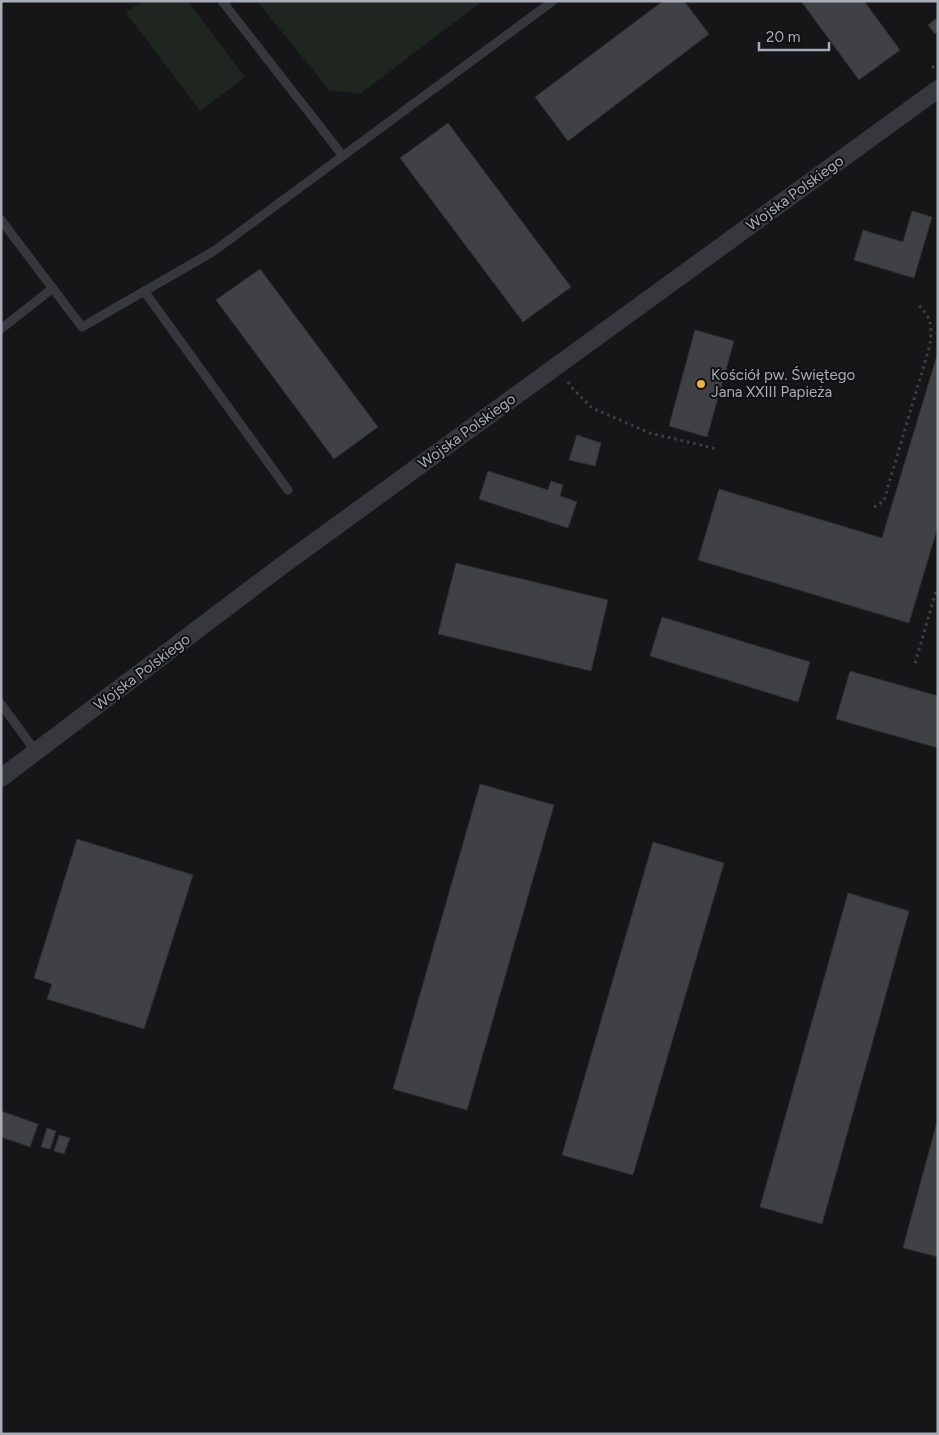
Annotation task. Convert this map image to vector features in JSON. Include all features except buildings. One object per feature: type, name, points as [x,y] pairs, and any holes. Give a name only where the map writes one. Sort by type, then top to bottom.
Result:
[{"type":"street","name":"Wojska Polskiego","points":[[1,778],[280,566],[938,89]]},
{"type":"lane","points":[[222,1],[343,156]]},
{"type":"lane","points":[[1,220],[82,327],[214,251],[553,1]]},
{"type":"lane","points":[[1,329],[53,288]]},
{"type":"lane","points":[[144,291],[288,490]]},
{"type":"lane","points":[[1,704],[36,752]]},
{"type":"path","points":[[874,507],[884,501],[888,490],[930,344],[932,330],[929,316],[918,304]]},
{"type":"path","points":[[568,382],[592,408],[650,432],[717,449]]},
{"type":"path","points":[[915,663],[938,585]]},
{"type":"shaded area","points":[[142,1],[188,1],[245,77],[200,111],[126,13]]},
{"type":"shaded area","points":[[257,1],[483,1],[360,94],[329,90]]},
{"type":"place","name":"Kościół pw. Świętego Jana XXIII Papieża","points":[[701,384]]}]
